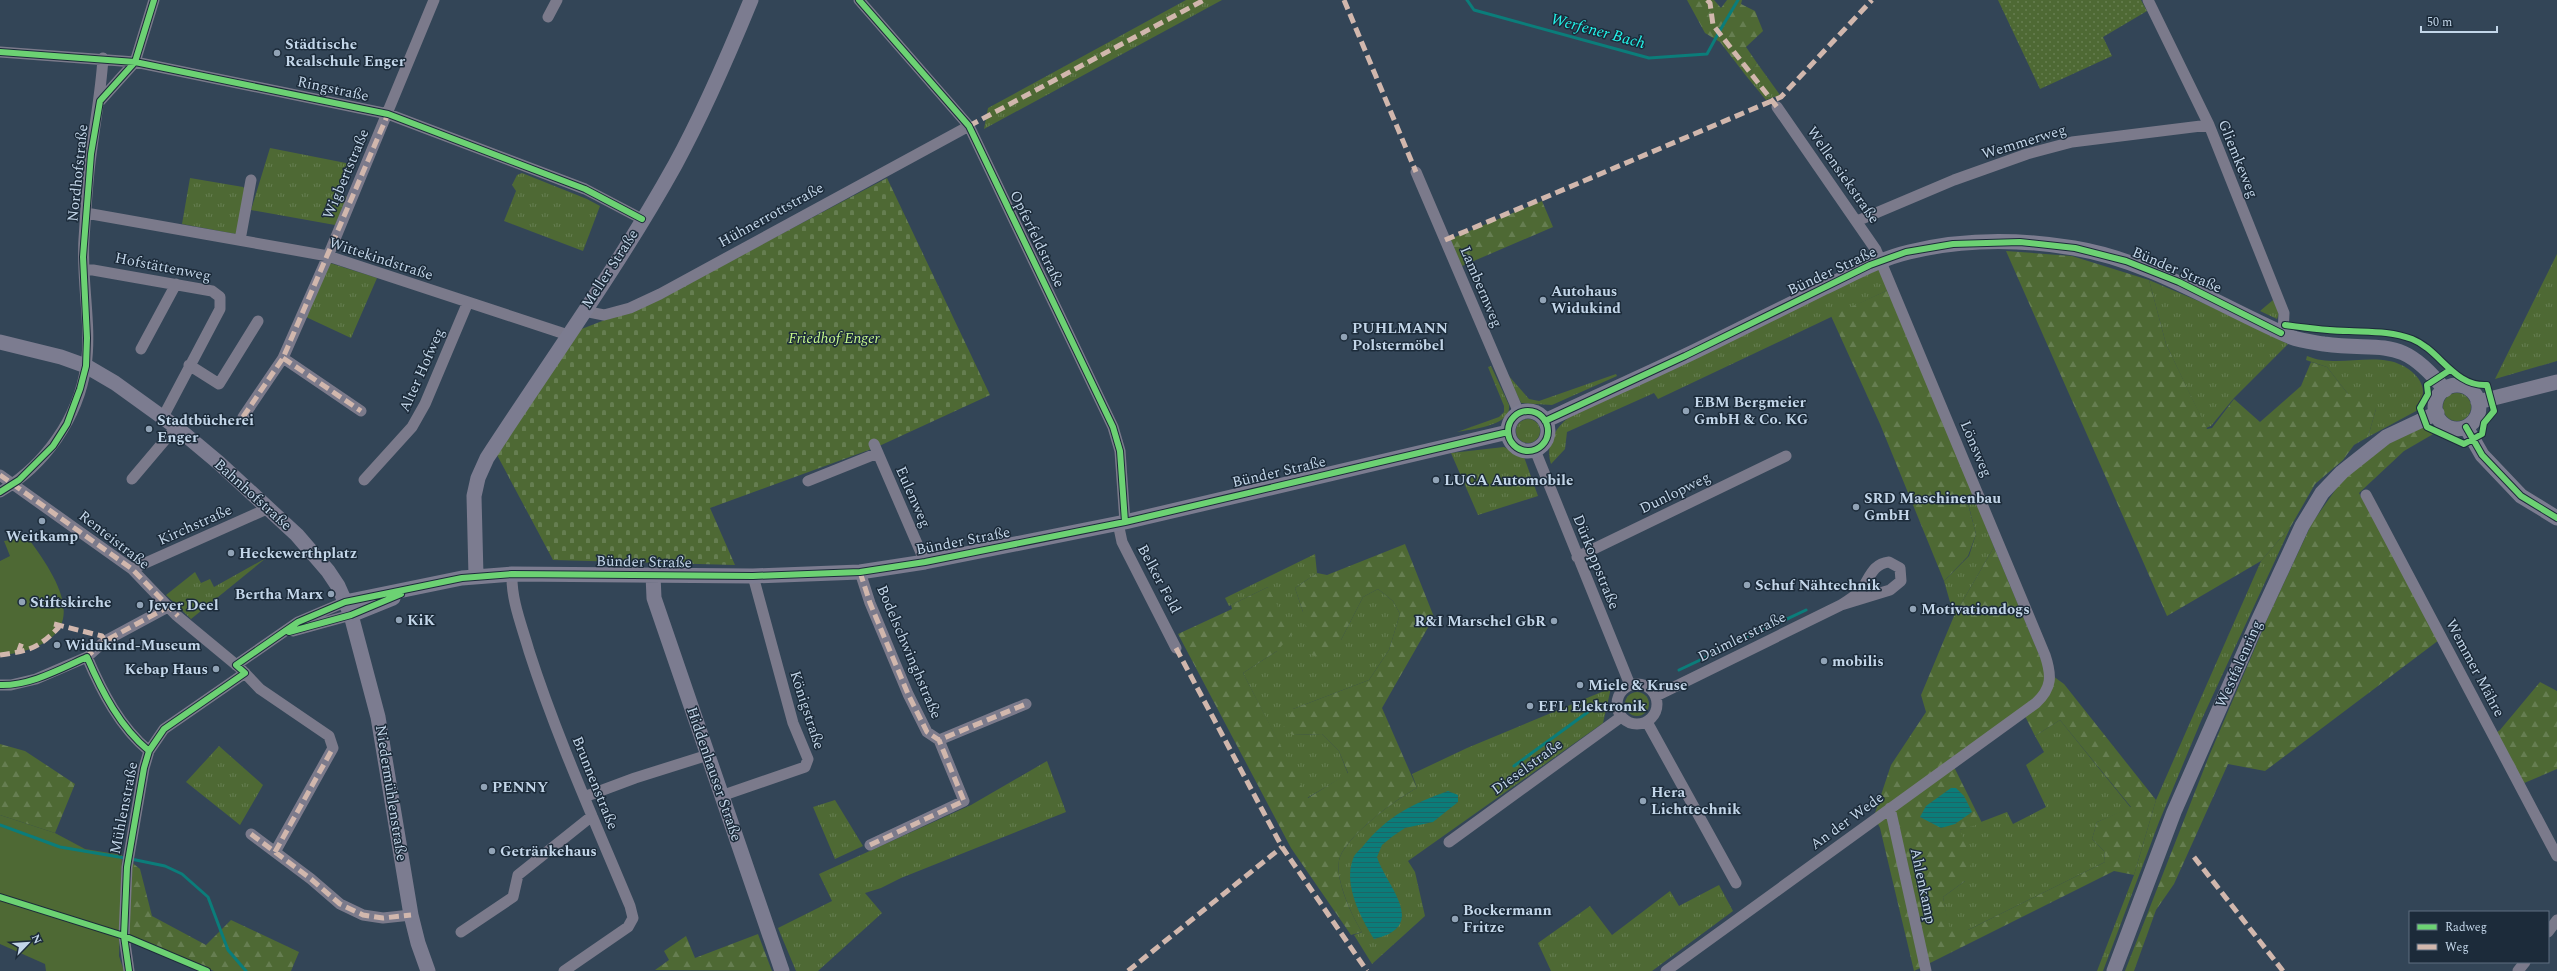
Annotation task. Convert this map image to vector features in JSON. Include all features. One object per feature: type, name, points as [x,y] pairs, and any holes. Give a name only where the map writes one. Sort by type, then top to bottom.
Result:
[{"type":"street","points":[[100,101],[135,62],[154,0]]},
{"type":"street","name":"Wigbertstraße","points":[[243,417],[283,358],[388,114],[434,0]]},
{"type":"street","points":[[548,18],[557,0]]},
{"type":"street","name":"Meller Straße","points":[[482,576],[476,534],[474,496],[478,478],[487,458],[584,311],[642,219],[700,116],[751,0]]},
{"type":"street","name":"Opferfeldstraße","points":[[859,0],[969,126],[1113,427],[1120,451],[1121,523]]},
{"type":"street","name":"Gliemkeweg","points":[[2148,0],[2208,125],[2284,314],[2283,334]]},
{"type":"street","name":"Ringstraße","points":[[0,52],[103,58],[135,62],[388,114],[584,189],[642,219]]},
{"type":"street","name":"Nordhofstraße","points":[[0,492],[13,484],[41,459],[60,436],[80,388],[86,366],[84,270],[86,213],[91,154],[100,101],[103,58]]},
{"type":"street","name":"Wellensiekstraße","points":[[1777,107],[1857,221],[1882,261]]},
{"type":"street","name":"Wemmerweg","points":[[1857,221],[1954,180],[2027,154],[2072,142],[2208,125]]},
{"type":"street","name":"Hühnerrottstraße","points":[[584,311],[604,315],[630,308],[660,294],[969,126]]},
{"type":"street","name":"Lambernweg","points":[[1416,172],[1519,413]]},
{"type":"street","points":[[240,240],[251,180]]},
{"type":"street","name":"Wittekindstraße","points":[[86,213],[328,256],[568,335]]},
{"type":"street","name":"Bünder Straße","points":[[1545,421],[1686,356],[1870,265],[1906,252],[1952,244],[2020,242],[2075,248],[2126,261],[2179,282],[2298,340],[2325,344],[2380,346],[2392,348],[2420,362],[2445,390]]},
{"type":"street","name":"Lönsweg","points":[[1882,261],[2045,655],[2051,684],[2045,694]]},
{"type":"street","name":"Hofstättenweg","points":[[84,270],[93,270],[176,284],[217,293],[221,303],[216,318],[189,365],[163,417]]},
{"type":"street","points":[[141,349],[176,284]]},
{"type":"street","name":"Alter Hofweg","points":[[364,480],[412,427],[425,404],[468,302]]},
{"type":"street","points":[[189,365],[219,384],[258,321]]},
{"type":"street","name":"Bahnhofstraße","points":[[0,342],[35,349],[86,366],[115,383],[163,417],[270,508],[316,554],[338,586],[348,608]]},
{"type":"street","points":[[283,358],[361,411]]},
{"type":"street","points":[[2478,402],[2557,382]]},
{"type":"street","points":[[2451,387],[2465,387],[2476,396],[2478,402],[2478,414],[2466,427],[2448,427],[2443,423],[2437,413],[2436,402],[2445,390],[2451,387]]},
{"type":"street","points":[[1519,413],[1536,413],[1545,421],[1548,427],[1545,441],[1535,450],[1529,451],[1517,448],[1512,444],[1508,432],[1510,421],[1519,413]]},
{"type":"street","name":"Westfalenring","points":[[2114,971],[2174,812],[2258,621],[2302,526],[2322,493],[2342,472],[2386,437],[2437,413]]},
{"type":"street","points":[[132,478],[176,427]]},
{"type":"street","points":[[2466,427],[2482,455],[2521,496],[2557,518]]},
{"type":"street","name":"Bünder Straße","points":[[240,668],[281,635],[348,608],[414,589],[482,576],[512,574],[753,576],[860,572],[925,562],[1121,523],[1508,432]]},
{"type":"street","name":"Eulenweg","points":[[808,481],[876,448],[925,562]]},
{"type":"street","name":"Dürkoppstraße","points":[[1535,450],[1630,685]]},
{"type":"street","name":"Dunlopweg","points":[[1577,557],[1786,456]]},
{"type":"street","name":"Renteistraße","points":[[0,475],[132,569],[168,607],[240,668],[260,689],[329,736],[333,748],[275,852]]},
{"type":"street","name":"Wemmer Mähre","points":[[2366,495],[2557,856]]},
{"type":"street","name":"Kirchstraße","points":[[132,569],[270,508]]},
{"type":"street","name":"Belker Feld","points":[[1121,523],[1122,542],[1176,648]]},
{"type":"street","name":"Daimlerstraße","points":[[1656,696],[1841,605],[1890,590],[1901,581],[1900,568],[1889,562],[1881,563],[1874,568],[1861,590],[1841,605]]},
{"type":"street","name":"Bodelschwinghstraße","points":[[860,572],[870,603],[908,694],[927,732],[939,740],[1026,704]]},
{"type":"street","name":"Brunnenstraße","points":[[512,574],[511,586],[538,680],[584,797],[630,906],[632,918],[628,927],[564,971]]},
{"type":"street","name":"Hiddenhauser Straße","points":[[653,575],[654,598],[782,971]]},
{"type":"street","name":"Königstraße","points":[[721,796],[805,767],[808,763],[808,758],[793,723],[753,576]]},
{"type":"street","points":[[0,685],[11,686],[36,679],[87,657],[105,641],[168,607]]},
{"type":"street","name":"Niedermühlenstraße","points":[[348,608],[378,717],[411,915],[418,943],[428,971]]},
{"type":"street","points":[[87,657],[99,686],[132,737],[149,751]]},
{"type":"street","name":"Mühlenstraße","points":[[129,971],[124,936],[129,846],[149,751],[164,729],[240,668]]},
{"type":"street","points":[[1642,684],[1656,696],[1656,713],[1647,722],[1636,725],[1621,717],[1617,705],[1618,699],[1620,693],[1630,685],[1642,684]]},
{"type":"street","name":"An der Wede","points":[[1666,971],[2045,694]]},
{"type":"street","name":"Dieselstraße","points":[[1449,842],[1621,717]]},
{"type":"street","points":[[1647,722],[1736,883]]},
{"type":"street","points":[[870,845],[964,801],[939,740]]},
{"type":"street","points":[[584,797],[635,778],[708,755]]},
{"type":"street","name":"Ahlenkamp","points":[[1890,808],[1926,971]]},
{"type":"street","points":[[461,932],[513,897],[518,875],[592,816]]},
{"type":"street","points":[[250,834],[340,904],[363,915],[383,918],[411,915]]},
{"type":"street","points":[[2549,931],[2557,920]]},
{"type":"street","points":[[2518,971],[2524,963]]},
{"type":"green space","points":[[1186,0],[1222,0],[984,129],[988,108]]},
{"type":"green space","points":[[1687,0],[1714,0],[1721,8],[1727,0],[1742,0],[1741,4],[1755,11],[1763,31],[1746,47],[1757,63],[1747,77],[1720,42],[1705,33]]},
{"type":"green space","points":[[1998,0],[2141,0],[2147,11],[2103,37],[2112,56],[2040,89]]},
{"type":"green space","points":[[1757,63],[1780,95],[1766,100],[1747,77]]},
{"type":"green space","points":[[270,148],[351,164],[339,194],[347,197],[335,225],[251,210]]},
{"type":"green space","points":[[522,173],[587,199],[600,206],[583,251],[504,221],[516,191],[512,185],[517,175]]},
{"type":"green space","points":[[190,178],[243,187],[246,190],[236,234],[182,224]]},
{"type":"green space","name":"Friedhof Enger","points":[[887,178],[990,395],[877,447],[710,508],[735,565],[553,560],[497,455],[579,330],[659,299]]},
{"type":"green space","points":[[1542,201],[1553,227],[1462,266],[1450,239]]},
{"type":"green space","points":[[2006,251],[2072,256],[2149,280],[2166,344],[2207,429],[2212,428],[2234,399],[2260,422],[2301,386],[2311,362],[2327,367],[2348,394],[2367,391],[2376,409],[2368,437],[2354,445],[2343,460],[2315,484],[2291,526],[2261,561],[2167,616]]},
{"type":"green space","points":[[2557,254],[2557,361],[2495,379]]},
{"type":"green space","points":[[330,263],[377,278],[351,338],[306,317]]},
{"type":"green space","points":[[1875,268],[1880,271],[1888,290],[1658,399],[1654,393],[1567,432],[1565,449],[1551,464],[1549,451],[1552,438],[1563,422],[1568,418]]},
{"type":"green space","points":[[2149,280],[2210,306],[2288,344],[2234,398],[2211,426],[2206,428],[2166,344]]},
{"type":"green space","points":[[1888,290],[1974,497],[1968,504],[1976,534],[1968,556],[1944,581],[1880,424],[1831,316]]},
{"type":"green space","points":[[2273,300],[2279,313],[2277,319],[2260,311]]},
{"type":"green space","points":[[2307,356],[2327,361],[2379,360],[2397,363],[2412,372],[2422,384],[2423,391],[2421,399],[2416,406],[2418,410],[2368,437],[2376,409],[2348,394],[2327,367],[2306,360]]},
{"type":"green space","points":[[1491,366],[1509,405],[1508,412],[1504,418],[1498,422],[1480,428],[1457,432],[1499,417],[1504,412],[1504,406],[1488,367]]},
{"type":"green space","points":[[1616,374],[1617,376],[1552,405],[1521,403],[1508,375],[1529,399],[1539,401]]},
{"type":"green space","points":[[2457,393],[2463,394],[2467,397],[2470,401],[2470,413],[2467,417],[2463,420],[2457,421],[2451,420],[2447,417],[2444,413],[2443,407],[2444,401],[2447,397],[2451,394]]},
{"type":"green space","points":[[1528,419],[1537,422],[1540,431],[1537,440],[1528,443],[1519,440],[1516,431],[1519,422]]},
{"type":"green space","points":[[2423,427],[2435,433],[2404,451],[2359,493],[2439,640],[2265,771],[2228,764],[2174,884],[2156,910],[2134,971],[2125,971],[2209,756],[2269,615],[2312,523],[2341,482],[2381,447]]},
{"type":"green space","points":[[1504,447],[1524,457],[1538,496],[1478,515],[1451,453]]},
{"type":"green space","points":[[1974,497],[1994,547],[1954,616],[1944,581],[1969,556],[1976,534],[1968,503]]},
{"type":"green space","points":[[2291,526],[2201,721],[2159,822],[2103,971],[2097,971],[2134,875],[2156,800],[2261,561]]},
{"type":"green space","points":[[27,537],[42,557],[53,577],[61,595],[64,612],[60,627],[49,640],[29,649],[0,656],[0,561],[10,556],[4,541]]},
{"type":"green space","points":[[1405,544],[1434,617],[1382,708],[1417,788],[1397,800],[1362,828],[1352,838],[1340,857],[1339,875],[1341,885],[1353,916],[1362,932],[1351,935],[1291,848],[1178,634],[1232,609],[1231,605],[1268,587],[1292,634],[1277,651],[1243,673],[1308,798],[1348,773],[1339,751],[1322,734],[1293,735],[1282,730],[1293,709],[1369,680],[1389,650],[1400,614],[1393,601],[1378,589],[1363,597],[1341,640],[1327,659],[1311,655],[1303,612],[1295,588],[1317,573],[1327,575]]},
{"type":"green space","points":[[1994,547],[2046,671],[2064,684],[2156,800],[2134,875],[2114,871],[1914,971],[1880,828],[1874,816],[1891,765],[1926,712],[1921,695],[1954,616]],"holes":[[[2022,710],[2035,736],[2060,720],[2131,807],[2097,822],[2092,839],[2104,851],[2105,862],[1968,930],[1950,930],[1943,897],[1965,881],[1972,861],[1960,830],[1982,823],[1950,759]]]},
{"type":"green space","points":[[1315,554],[1317,573],[1295,588],[1303,612],[1341,640],[1363,597],[1378,589],[1393,601],[1400,614],[1389,650],[1369,680],[1293,709],[1293,735],[1322,734],[1339,751],[1348,774],[1307,798],[1243,673],[1277,651],[1268,587],[1229,606],[1225,598]]},
{"type":"green space","points":[[266,558],[191,619],[166,595],[195,572],[201,583],[210,579],[214,587]]},
{"type":"green space","points":[[2540,682],[2557,691],[2557,769],[2517,786],[2491,736],[2500,730]]},
{"type":"green space","points":[[1611,688],[1603,723],[1408,861],[1415,872],[1425,916],[1372,964],[1354,935],[1362,932],[1353,916],[1345,896],[1339,874],[1340,857],[1353,838],[1374,818],[1397,800],[1417,788],[1412,774],[1467,748]]},
{"type":"green space","points":[[1637,692],[1646,695],[1649,704],[1646,713],[1637,716],[1628,713],[1625,704],[1628,695]]},
{"type":"green space","points":[[2060,720],[2131,808],[2097,822],[2092,839],[2104,851],[2105,862],[1968,930],[1949,930],[1943,897],[1965,881],[1960,830],[2007,812],[2013,824],[2046,807],[2026,765],[2044,752],[2035,736]]},
{"type":"green space","points":[[0,744],[25,751],[75,784],[55,833],[0,815]]},
{"type":"green space","points":[[219,746],[263,785],[240,825],[186,782]]},
{"type":"green space","points":[[1047,761],[1066,812],[901,878],[881,888],[865,893],[882,913],[818,971],[796,971],[778,928],[832,901],[819,874],[971,805]]},
{"type":"green space","points":[[835,800],[863,846],[835,859],[813,807]]},
{"type":"green space","points":[[0,815],[55,833],[85,849],[122,855],[119,956],[124,971],[46,971],[45,964],[0,944]]},
{"type":"green space","points":[[130,861],[140,869],[152,916],[206,945],[231,920],[299,952],[291,971],[214,971],[128,935]]},
{"type":"green space","points":[[1719,885],[1733,911],[1652,971],[1551,971],[1538,943],[1590,906],[1612,935],[1670,891],[1679,906]]},
{"type":"green space","points":[[758,934],[772,971],[655,970],[669,960],[664,951],[686,936],[695,958]]},
{"type":"shaded area","points":[[1951,788],[1956,788],[1964,796],[1972,812],[1955,824],[1941,828],[1920,817],[1926,806]]},
{"type":"shaded area","points":[[1448,791],[1458,795],[1458,802],[1433,822],[1405,828],[1382,845],[1377,857],[1395,892],[1400,904],[1402,915],[1399,925],[1391,933],[1374,939],[1359,911],[1352,890],[1350,869],[1356,853],[1392,818],[1412,806]]},
{"type":"waterway","name":"Werfener Bach","points":[[1467,0],[1474,10],[1649,58],[1707,54],[1718,34]]},
{"type":"waterway","name":"Werfener Bach","points":[[1719,32],[1738,0]]},
{"type":"waterway","points":[[1679,670],[1806,610]]},
{"type":"waterway","points":[[1514,766],[1588,712]]},
{"type":"waterway","points":[[0,825],[60,847],[125,858]]},
{"type":"waterway","points":[[131,859],[165,866],[182,874],[208,897],[228,950],[246,971]]},
{"type":"marked path","points":[[969,126],[1204,0]]},
{"type":"marked path","points":[[1344,0],[1416,172]]},
{"type":"marked path","points":[[1707,0],[1710,3],[1713,25],[1777,107]]},
{"type":"marked path","points":[[1445,240],[1781,97],[1872,0]]},
{"type":"marked path","points":[[243,417],[283,358],[388,114]]},
{"type":"marked path","points":[[283,358],[361,411]]},
{"type":"marked path","points":[[0,475],[132,569],[178,616]]},
{"type":"marked path","points":[[860,572],[870,603],[908,694],[927,732],[939,740],[1026,704]]},
{"type":"marked path","points":[[85,658],[105,641],[168,607]]},
{"type":"marked path","points":[[54,624],[102,636],[105,641]]},
{"type":"marked path","points":[[0,655],[19,652],[33,647],[45,640],[59,627]]},
{"type":"marked path","points":[[18,653],[22,642]]},
{"type":"marked path","points":[[1176,648],[1282,847],[1367,971]]},
{"type":"marked path","points":[[870,845],[964,801],[939,740]]},
{"type":"marked path","points":[[275,852],[333,748]]},
{"type":"marked path","points":[[251,834],[311,879],[340,904],[363,915],[383,918],[411,915]]},
{"type":"marked path","points":[[1128,971],[1282,847]]},
{"type":"marked path","points":[[2194,857],[2283,971]]},
{"type":"cycle path","points":[[0,492],[19,480],[53,446],[67,424],[80,389],[86,366],[87,338],[83,257],[91,154],[100,101],[135,62],[154,0]]},
{"type":"cycle path","points":[[859,0],[969,126],[1113,427],[1120,451],[1125,522]]},
{"type":"cycle path","points":[[0,52],[135,62],[388,114],[585,189],[642,219]]},
{"type":"cycle path","points":[[1545,421],[1685,356],[1870,265],[1906,252],[1953,244],[2020,242],[2075,248],[2126,261],[2179,282],[2281,333]]},
{"type":"cycle path","points":[[2285,325],[2325,330],[2380,332],[2404,336],[2422,344],[2465,380],[2475,384],[2487,385],[2494,411],[2484,423],[2482,434],[2464,444],[2427,427],[2420,408],[2428,394],[2427,385],[2450,370]]},
{"type":"cycle path","points":[[1524,411],[1532,411],[1539,414],[1545,420],[1548,431],[1545,442],[1539,448],[1532,451],[1524,451],[1517,448],[1511,442],[1508,435],[1508,427],[1511,420],[1517,414],[1524,411]]},
{"type":"cycle path","points":[[2466,427],[2482,455],[2521,496],[2557,518]]},
{"type":"cycle path","points":[[129,971],[124,936],[127,867],[144,768],[149,751],[164,729],[245,673],[236,665],[298,622],[345,602],[462,578],[512,574],[753,576],[860,572],[925,562],[1125,522],[1508,432]]},
{"type":"cycle path","points":[[289,632],[351,615],[401,594]]},
{"type":"cycle path","points":[[0,685],[11,685],[34,680],[87,657],[113,708],[129,731],[149,751]]},
{"type":"cycle path","points":[[0,897],[124,936],[207,971]]},
{"type":"place","name":"Städtische Realschule Enger","points":[[277,53]]},
{"type":"place","name":"Autohaus Widukind","points":[[1543,300]]},
{"type":"place","name":"PUHLMANN Polstermöbel","points":[[1344,337]]},
{"type":"place","name":"EBM Bergmeier GmbH & Co. KG","points":[[1686,411]]},
{"type":"place","name":"Stadtbücherei Enger","points":[[149,429]]},
{"type":"place","name":"LUCA Automobile","points":[[1436,480]]},
{"type":"place","name":"SRD Maschinenbau GmbH","points":[[1856,507]]},
{"type":"place","name":"Weitkamp","points":[[42,521]]},
{"type":"place","name":"Heckewerthplatz","points":[[231,553]]},
{"type":"place","name":"Schuf Nähtechnik","points":[[1747,585]]},
{"type":"place","name":"Bertha Marx","points":[[331,594]]},
{"type":"place","name":"Stiftskirche","points":[[22,602]]},
{"type":"place","name":"Jever Deel","points":[[140,605]]},
{"type":"place","name":"Motivationdogs","points":[[1913,609]]},
{"type":"place","name":"KiK","points":[[399,620]]},
{"type":"place","name":"R&I Marschel GbR","points":[[1554,621]]},
{"type":"place","name":"Widukind-Museum","points":[[57,645]]},
{"type":"place","name":"mobilis","points":[[1824,661]]},
{"type":"place","name":"Kebap Haus","points":[[216,669]]},
{"type":"place","name":"Miele & Kruse","points":[[1580,685]]},
{"type":"place","name":"EFL Elektronik","points":[[1530,706]]},
{"type":"place","name":"PENNY","points":[[484,787]]},
{"type":"place","name":"Hera Lichttechnik","points":[[1643,801]]},
{"type":"place","name":"Getränkehaus","points":[[492,851]]},
{"type":"place","name":"Bockermann Fritze","points":[[1455,919]]}]
